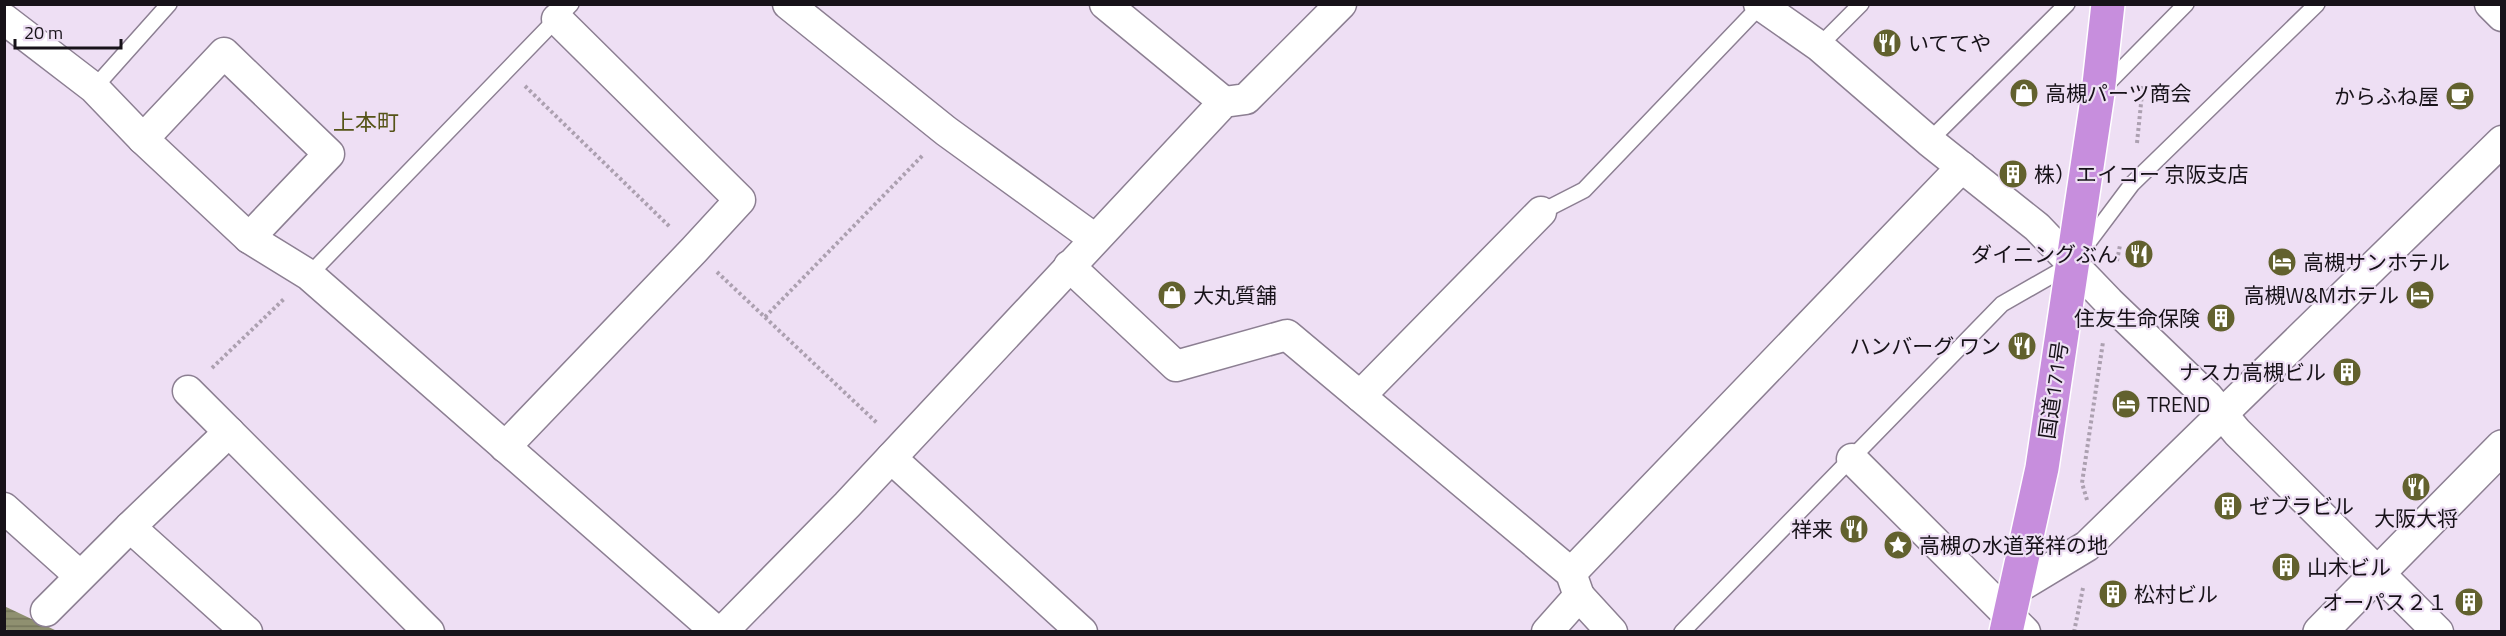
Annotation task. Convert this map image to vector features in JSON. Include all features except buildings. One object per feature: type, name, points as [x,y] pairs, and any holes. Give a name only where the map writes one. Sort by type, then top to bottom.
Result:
[{"type":"highway","name":"国道171号","points":[[2013,617],[2042,468],[2098,93],[2108,4]]},
{"type":"street","points":[[788,4],[946,131],[1095,238]]},
{"type":"street","points":[[1105,4],[1224,102]]},
{"type":"street","points":[[4,19],[94,88],[143,139],[249,238],[309,276],[719,632],[896,452],[1224,102],[1246,99],[1341,4]]},
{"type":"street","points":[[2490,4],[2502,16]]},
{"type":"street","points":[[1760,5],[1820,46],[1929,141],[2037,227],[2208,397],[2378,574],[2438,632]]},
{"type":"street","points":[[505,447],[740,200],[564,12]]},
{"type":"street","points":[[143,139],[225,53],[329,153],[249,238]]},
{"type":"street","points":[[1852,459],[2013,617],[2502,141]]},
{"type":"street","points":[[1547,632],[1575,584],[1962,167]]},
{"type":"street","points":[[1360,396],[1540,212]]},
{"type":"street","points":[[1069,266],[1176,366],[1287,335],[1575,584],[1611,632]]},
{"type":"street","points":[[188,391],[429,632]]},
{"type":"street","points":[[46,611],[230,432]]},
{"type":"street","points":[[2320,632],[2502,447]]},
{"type":"street","points":[[896,452],[1082,632]]},
{"type":"street","points":[[4,508],[80,576]]},
{"type":"street","points":[[130,527],[247,632]]},
{"type":"lane","points":[[94,88],[169,4]]},
{"type":"lane","points":[[1820,46],[1861,4]]},
{"type":"lane","points":[[1929,141],[2067,4]]},
{"type":"lane","points":[[2098,93],[2186,4]]},
{"type":"lane","points":[[1682,632],[2002,304],[2072,264],[2132,184],[2317,4]]},
{"type":"lane","points":[[1540,212],[1584,190],[1760,5]]},
{"type":"lane","points":[[309,276],[564,12]]},
{"type":"path","points":[[508,70],[765,317],[896,452]]},
{"type":"path","points":[[765,317],[946,131]]},
{"type":"path","points":[[188,391],[309,276]]},
{"type":"path","points":[[2074,632],[2085,580]]},
{"type":"shaded area","points":[[4,606],[57,631],[9,631],[5,629]]},
{"type":"place","name":"いててや","points":[[1887,43]]},
{"type":"place","name":"高槻パーツ商会","points":[[2024,93]]},
{"type":"place","name":"からふね屋","points":[[2460,96]]},
{"type":"place","name":"株）エイコー 京阪支店","points":[[2013,174]]},
{"type":"place","name":"ダイニングぶん","points":[[2139,254]]},
{"type":"place","name":"高槻サンホテル","points":[[2282,262]]},
{"type":"place","name":"大丸質舗","points":[[1172,295]]},
{"type":"place","name":"高槻W&Mホテル","points":[[2420,295]]},
{"type":"place","name":"住友生命保険","points":[[2221,318]]},
{"type":"place","name":"ハンバーグ ワン","points":[[2022,346]]},
{"type":"place","name":"ナスカ高槻ビル","points":[[2347,372]]},
{"type":"place","name":"TREND","points":[[2126,404]]},
{"type":"place","name":"大阪大将","points":[[2416,487]]},
{"type":"place","name":"ゼブラビル","points":[[2228,506]]},
{"type":"place","name":"祥来","points":[[1854,529]]},
{"type":"place","name":"高槻の水道発祥の地","points":[[1898,545]]},
{"type":"place","name":"山木ビル","points":[[2286,567]]},
{"type":"place","name":"松村ビル","points":[[2113,594]]},
{"type":"place","name":"オーパス２１","points":[[2469,602]]},
{"type":"district","name":"上本町","points":[[366,122]]}]
